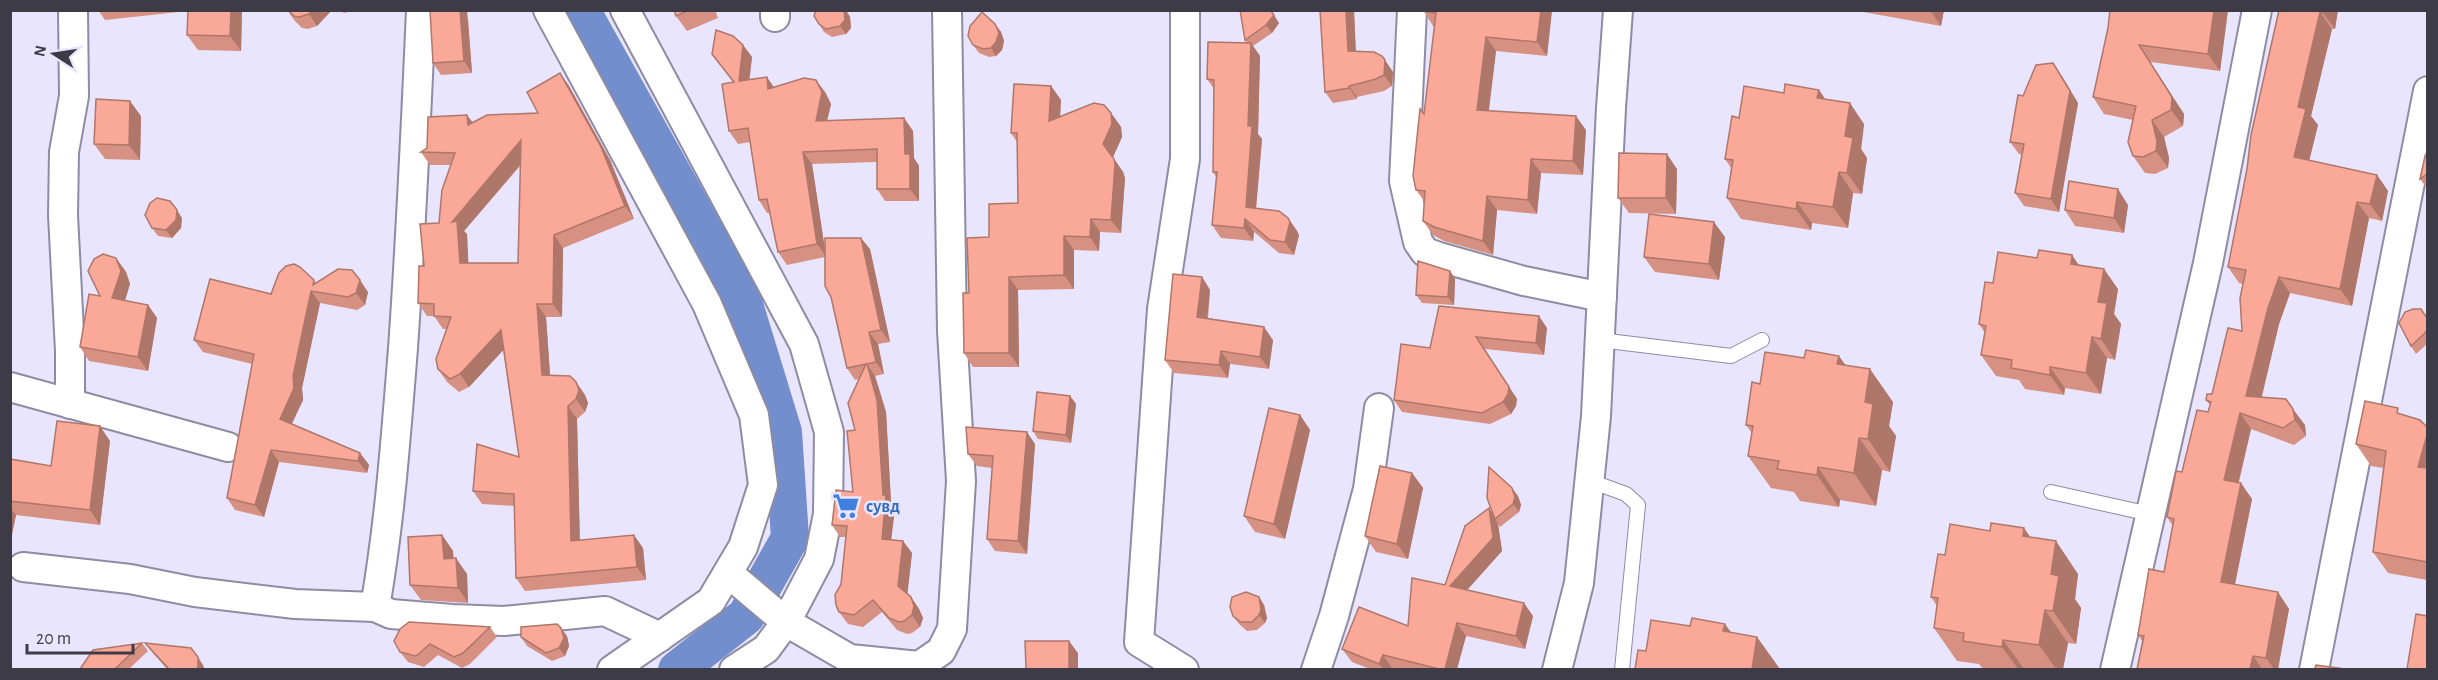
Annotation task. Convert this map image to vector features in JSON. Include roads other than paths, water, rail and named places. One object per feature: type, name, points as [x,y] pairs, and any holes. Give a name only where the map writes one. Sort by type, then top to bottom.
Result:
[{"type":"street","points":[[70,404],[70,351],[63,204],[64,152],[74,96],[73,10]]},
{"type":"street","points":[[375,607],[394,474],[411,224],[422,10]]},
{"type":"street","points":[[548,10],[707,304],[754,415],[763,485],[732,578],[711,601],[612,669]]},
{"type":"street","points":[[625,10],[804,344],[829,432],[828,514],[819,559],[766,649],[734,669]]},
{"type":"street","points":[[732,578],[783,620],[850,659],[919,666],[941,651],[952,629],[961,482],[952,331],[947,10]]},
{"type":"street","points":[[1184,669],[1139,642],[1162,309],[1185,159],[1185,10]]},
{"type":"street","points":[[1412,10],[1404,181],[1418,242],[1425,252],[1439,257],[1524,281],[1602,297]]},
{"type":"street","points":[[1557,669],[1579,583],[1590,481],[1618,10]]},
{"type":"street","points":[[2115,669],[2208,263],[2257,10]]},
{"type":"street","points":[[2314,669],[2427,91]]},
{"type":"street","points":[[10,387],[228,447]]},
{"type":"street","points":[[1316,669],[1334,616],[1368,489],[1379,408]]},
{"type":"street","points":[[23,567],[130,579],[195,592],[295,604],[375,607],[392,614],[504,621],[605,611],[660,637]]},
{"type":"lane","points":[[1600,340],[1731,356],[1762,340]]},
{"type":"lane","points":[[1590,481],[1626,494],[1638,505],[1622,669]]},
{"type":"lane","points":[[2051,492],[2150,514]]},
{"type":"waterway","points":[[581,10],[742,298],[783,432],[790,538],[746,616],[677,670]]},
{"type":"place","name":"сувд","points":[[846,506]]}]
